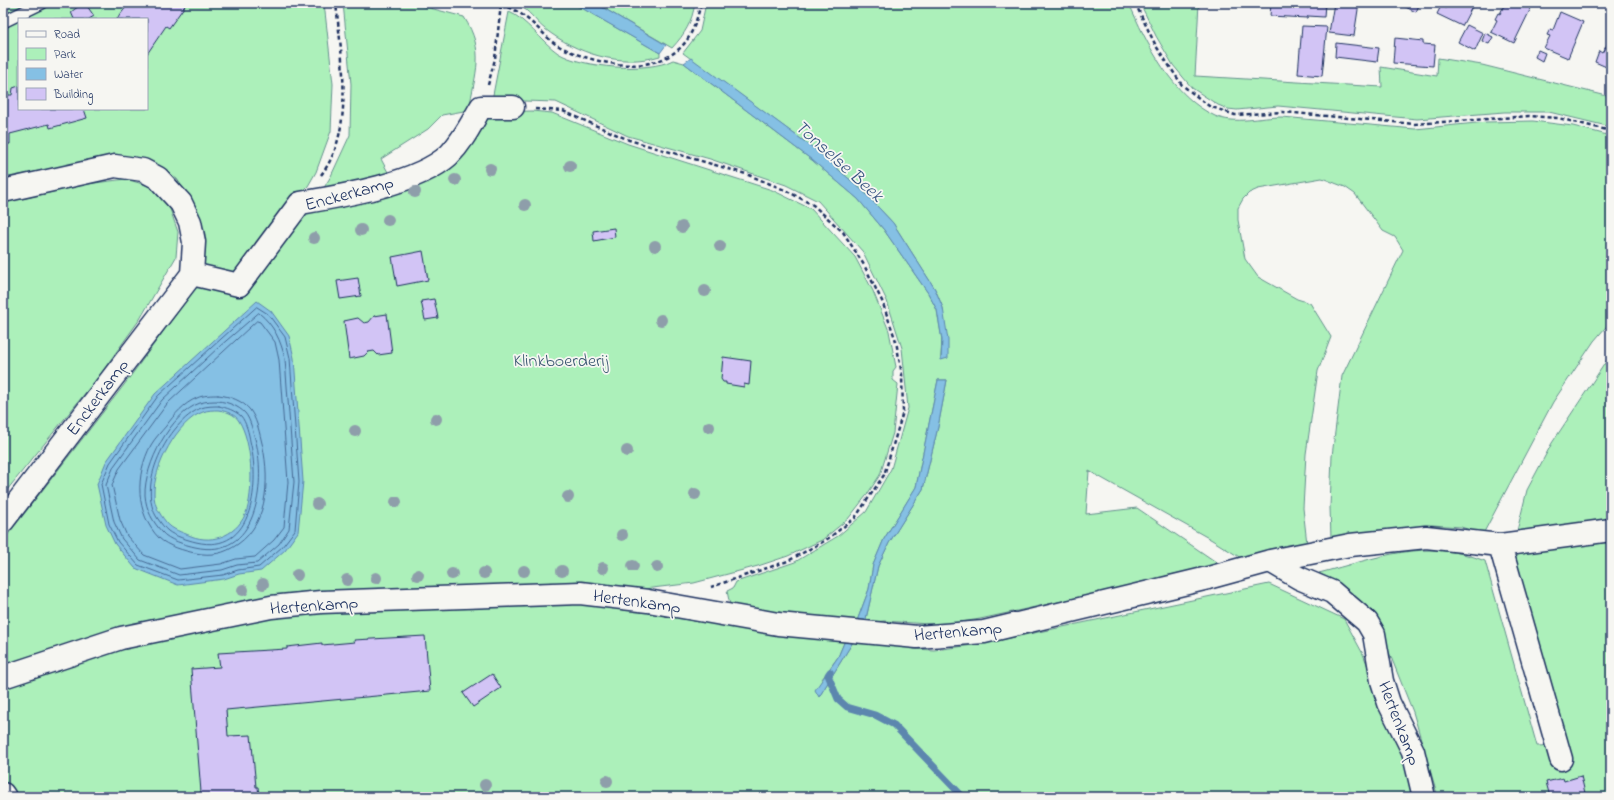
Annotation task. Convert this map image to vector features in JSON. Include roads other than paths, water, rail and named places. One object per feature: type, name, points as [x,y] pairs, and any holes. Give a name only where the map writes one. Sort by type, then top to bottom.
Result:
[{"type":"street","name":"Enckerkamp","points":[[3,520],[192,274],[239,284],[300,203],[348,195],[406,178],[434,166],[460,143],[481,107],[513,107]]},
{"type":"street","points":[[3,191],[115,166],[143,170],[158,178],[181,203],[190,222],[194,242],[192,274]]},
{"type":"street","name":"Hertenkamp","points":[[3,677],[121,638],[271,607],[322,602],[580,593],[648,601],[778,624],[917,637],[984,632],[1208,578],[1270,561],[1350,545],[1426,537],[1500,545],[1611,530]]},
{"type":"street","points":[[1500,545],[1561,759]]},
{"type":"street","name":"Hertenkamp","points":[[1270,561],[1299,578],[1332,592],[1367,622],[1374,634],[1382,680],[1389,702],[1413,751],[1424,797]]},
{"type":"lane","points":[[3,22],[42,3]]},
{"type":"water","points":[[573,3],[595,3],[666,45],[660,53]]},
{"type":"water","points":[[691,58],[816,150],[863,191],[893,223],[935,289],[943,308],[948,340],[948,358],[941,360],[942,340],[937,310],[928,293],[884,230],[858,199],[812,160],[684,63]]},
{"type":"water","points":[[257,301],[271,311],[289,336],[294,358],[303,481],[298,532],[285,550],[261,571],[239,574],[224,579],[178,585],[135,568],[115,544],[106,525],[97,484],[106,462],[155,394]],"holes":[[[221,410],[235,416],[239,421],[247,440],[251,489],[247,510],[243,518],[232,531],[217,538],[200,538],[177,530],[166,522],[159,512],[155,502],[155,483],[162,459],[168,447],[184,425],[193,417],[205,411]]]},
{"type":"water","points":[[938,380],[947,380],[938,427],[923,489],[889,543],[878,566],[865,623],[857,621],[869,589],[873,565],[884,539],[916,487]]},
{"type":"water","points":[[856,637],[819,697],[815,690],[838,657],[846,638]]},
{"type":"waterway","name":"Tonselse Beek","points":[[830,672],[828,675],[838,699],[847,707],[875,715],[894,725],[963,797]]},
{"type":"park label","name":"Klinkboerderij","points":[[561,360]]}]
